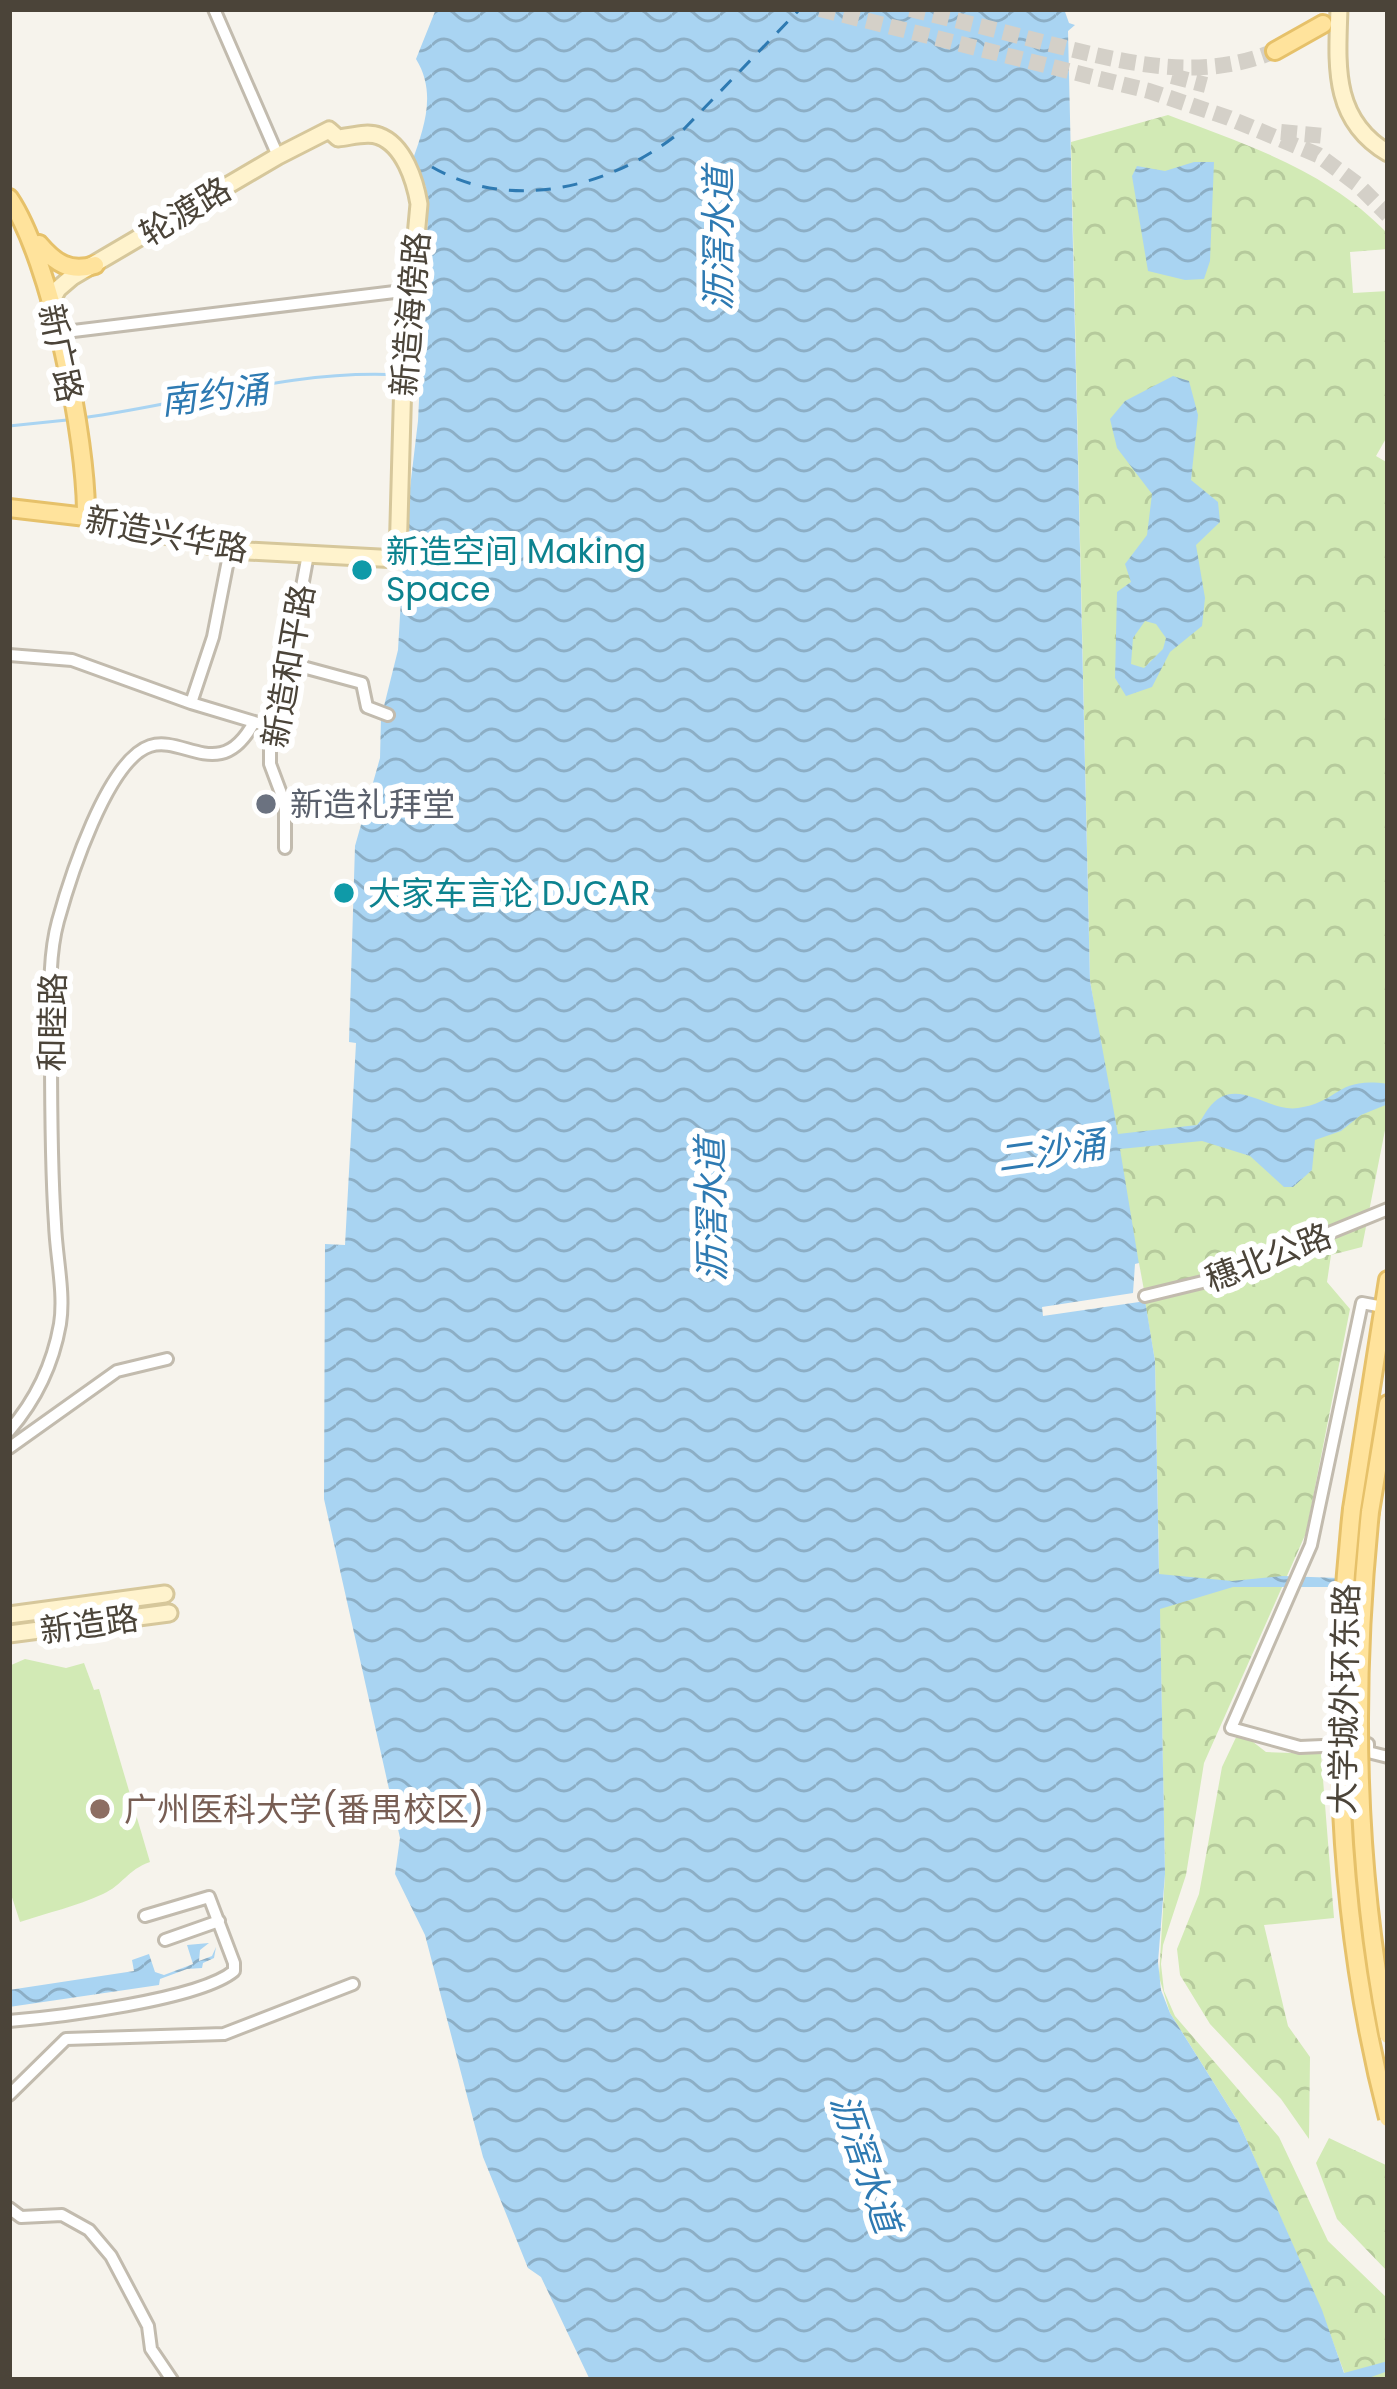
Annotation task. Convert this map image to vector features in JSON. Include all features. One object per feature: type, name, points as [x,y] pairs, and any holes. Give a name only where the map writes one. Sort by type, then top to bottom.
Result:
[{"type":"main road","points":[[1275,51],[1323,24]]},
{"type":"main road","name":"新广路","points":[[9,197],[30,232],[50,303],[78,437],[86,517]]},
{"type":"main road","points":[[30,232],[59,264],[78,269],[94,265]]},
{"type":"main road","name":"新造兴华路","points":[[9,508],[86,517]]},
{"type":"main road","name":"大学城外环东路","points":[[1388,1280],[1340,1654],[1341,1800],[1360,1989],[1388,2118]]},
{"type":"main road","name":"大学城外环东路","points":[[1388,1404],[1361,1510],[1358,1653],[1358,1756],[1367,1907],[1388,2036]]},
{"type":"street","points":[[214,9],[278,155]]},
{"type":"street","points":[[1339,9],[1337,72],[1343,103],[1362,134],[1388,153]]},
{"type":"street","name":"轮渡路","points":[[50,303],[62,285],[94,265],[278,155],[329,130]]},
{"type":"street","name":"新造海傍路","points":[[329,130],[338,138],[382,137],[399,153],[419,204],[404,370],[398,559]]},
{"type":"street","points":[[57,333],[411,290]]},
{"type":"street","name":"新造兴华路","points":[[86,517],[230,550],[398,559]]},
{"type":"street","points":[[191,703],[213,637],[230,550]]},
{"type":"street","name":"新造和平路","points":[[285,848],[284,804],[270,764],[270,726],[288,663],[308,554]]},
{"type":"street","points":[[9,655],[72,660],[270,726]]},
{"type":"street","points":[[288,663],[362,683],[368,707],[388,715]]},
{"type":"street","name":"和睦路","points":[[9,1431],[43,1380],[60,1323],[51,992],[56,928],[68,885],[115,777],[138,754],[150,746],[167,746],[217,754],[247,736],[254,722]]},
{"type":"street","name":"穗北公路","points":[[1145,1296],[1219,1278],[1388,1209]]},
{"type":"street","points":[[1383,1307],[1362,1304],[1314,1536],[1231,1728],[1300,1747],[1368,1744],[1368,1752],[1388,1757]]},
{"type":"street","points":[[9,1448],[117,1371],[167,1359]]},
{"type":"street","name":"新造路","points":[[9,1615],[165,1594]]},
{"type":"street","name":"新造路","points":[[9,1634],[169,1613]]},
{"type":"street","points":[[9,2021],[155,1999],[229,1976],[234,1964],[212,1901],[203,1896],[145,1916]]},
{"type":"street","points":[[165,1940],[219,1921]]},
{"type":"street","points":[[9,2096],[66,2038],[224,2034],[353,1984]]},
{"type":"street","points":[[9,2208],[21,2217],[62,2215],[89,2230],[111,2256],[148,2326],[151,2350],[172,2380]]},
{"type":"green space","points":[[1168,115],[1257,149],[1313,177],[1388,234],[1388,249],[1350,252],[1353,293],[1388,291],[1388,435],[1376,456],[1388,463],[1388,1115],[1362,1247],[1331,1255],[1327,1282],[1350,1309],[1306,1533],[1204,1763],[1186,1875],[1161,1964],[1164,1991],[1175,2016],[1279,2137],[1328,2241],[1388,2299],[1388,2380],[1347,2380],[1239,2123],[1170,2013],[1159,1977],[1165,1874],[1155,1361],[1090,981],[1071,142]]},
{"type":"green space","points":[[25,1659],[66,1668],[84,1663],[94,1690],[99,1689],[150,1862],[103,1894],[20,1922],[9,1888],[9,1666]]},
{"type":"green space","points":[[1239,1731],[1266,1752],[1321,1754],[1334,1918],[1264,1925],[1288,2026],[1310,2057],[1309,2139],[1281,2099],[1210,2024],[1180,1975],[1177,1949],[1199,1894],[1222,1767]]},
{"type":"green space","points":[[1329,2138],[1388,2166],[1388,2272],[1337,2219],[1316,2163]]},
{"type":"water","points":[[436,9],[1064,9],[1069,23],[1075,25],[1068,31],[1090,981],[1118,1134],[1197,1125],[1218,1099],[1229,1094],[1298,1108],[1348,1086],[1388,1084],[1388,1104],[1315,1140],[1312,1170],[1293,1187],[1284,1187],[1250,1156],[1202,1141],[1120,1149],[1155,1361],[1159,1574],[1232,1581],[1338,1578],[1337,1587],[1233,1587],[1160,1609],[1165,1874],[1158,1962],[1161,1990],[1170,2013],[1239,2123],[1322,2310],[1344,2373],[1388,2361],[1388,2371],[1363,2380],[590,2380],[541,2277],[528,2268],[483,2157],[425,1935],[395,1874],[400,1838],[324,1499],[325,1244],[345,1245],[356,1043],[349,1042],[355,846],[380,758],[381,718],[398,650],[418,421],[428,215],[426,187],[412,162],[427,98],[416,59]]},
{"type":"water","points":[[1194,162],[1214,162],[1210,261],[1204,279],[1185,280],[1148,271],[1132,176],[1137,166],[1165,171]]},
{"type":"water","points":[[1173,376],[1189,381],[1198,415],[1191,480],[1218,502],[1220,522],[1196,545],[1205,598],[1202,626],[1170,652],[1152,687],[1126,696],[1115,678],[1117,592],[1131,582],[1125,564],[1147,535],[1152,494],[1117,448],[1110,419],[1125,401]],"holes":[[[1145,621],[1156,624],[1166,638],[1163,649],[1144,668],[1131,664],[1133,638]]]},
{"type":"water","points":[[209,1943],[200,1950],[199,1961],[212,1956],[216,1947],[214,1958],[202,1968],[160,1979],[159,1985],[9,2007],[9,1990],[134,1971],[132,1960],[149,1954],[155,1972],[164,1975],[193,1964],[187,1945]]},
{"type":"pier","points":[[1139,1263],[1146,1301],[1043,1316],[1042,1307],[1133,1293],[1135,1264]]},
{"type":"waterway","name":"南约涌","points":[[82,418],[280,382],[399,375]]},
{"type":"waterway","name":"南约涌","points":[[409,376],[420,376]]},
{"type":"waterway","name":"南约涌","points":[[9,426],[67,420]]},
{"type":"ferry route","points":[[432,167],[463,181],[529,191],[563,187],[627,166],[684,129],[800,9]]},
{"type":"tunnel","points":[[820,9],[1149,91],[1229,118],[1318,155],[1388,215]]},
{"type":"tunnel","points":[[910,9],[1103,57],[1160,66],[1218,66],[1275,51]]},
{"type":"tunnel","points":[[1172,76],[1206,85]]},
{"type":"tunnel","points":[[1281,132],[1325,136]]},
{"type":"place","name":"新造空间 Making Space","points":[[362,570]]},
{"type":"place","name":"新造礼拜堂","points":[[266,804]]},
{"type":"place","name":"大家车言论 DJCAR","points":[[344,893]]},
{"type":"place","name":"广州医科大学(番禺校区)","points":[[100,1809]]},
{"type":"water label","name":"沥滘水道","points":[[718,239]]},
{"type":"water label","name":"二沙涌","points":[[1051,1151]]},
{"type":"water label","name":"沥滘水道","points":[[711,1210]]},
{"type":"water label","name":"沥滘水道","points":[[866,2163]]}]
